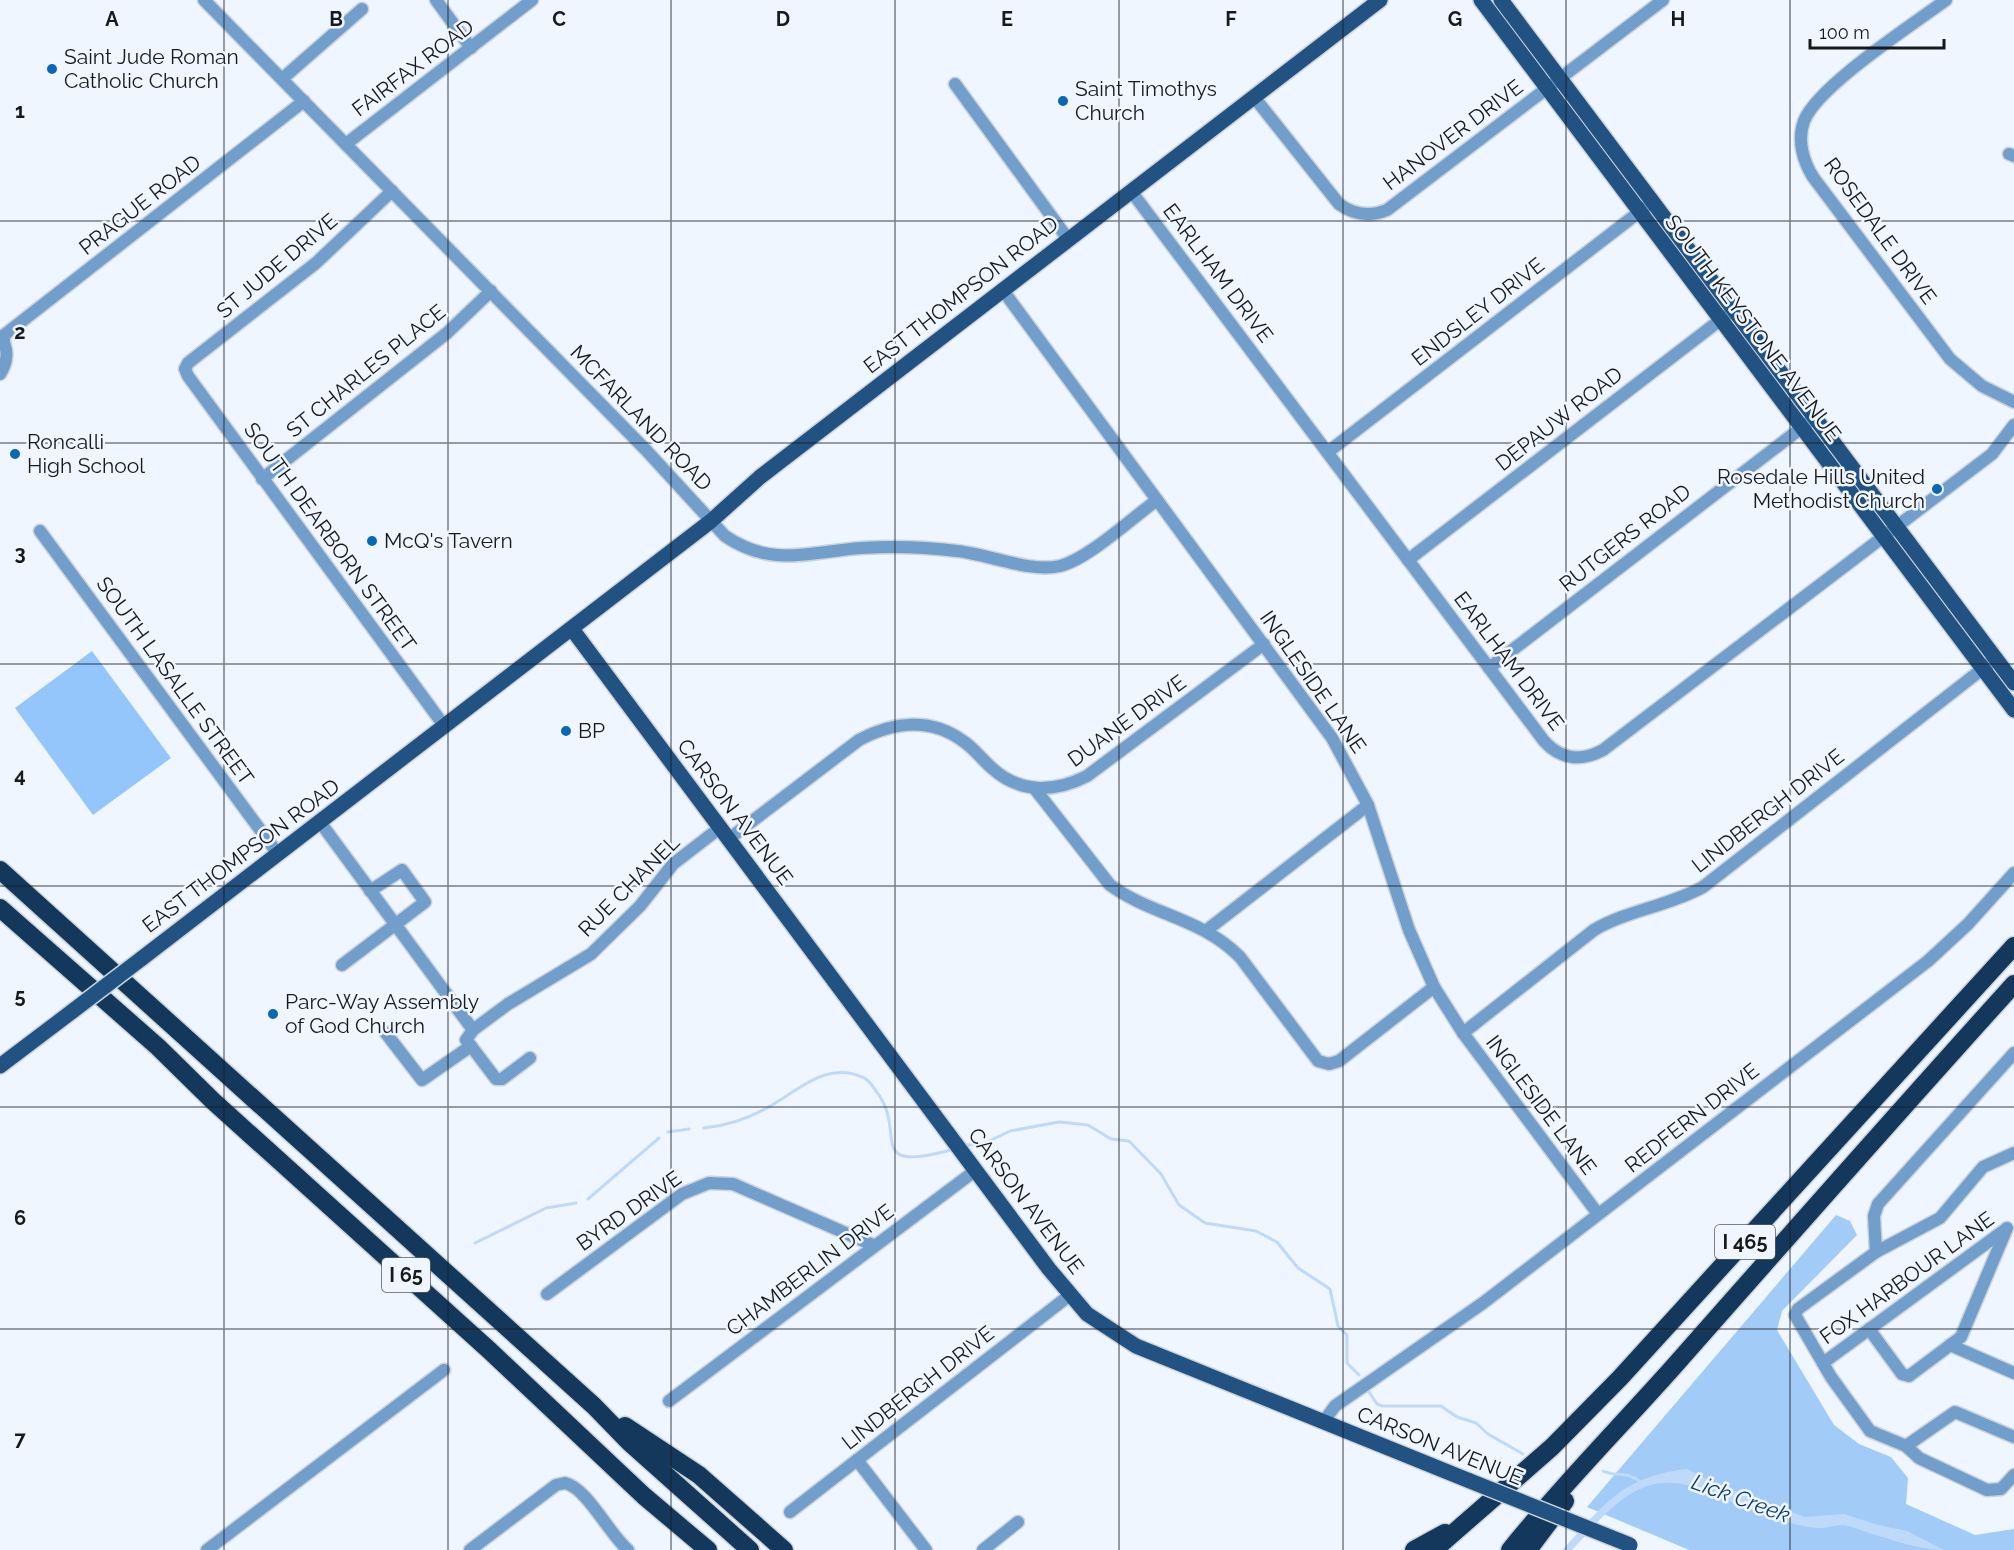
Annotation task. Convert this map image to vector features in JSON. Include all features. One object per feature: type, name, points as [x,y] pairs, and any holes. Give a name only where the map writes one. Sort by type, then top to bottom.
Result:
[{"type":"highway","name":"I 65","points":[[0,870],[594,1406],[629,1442],[750,1550]]},
{"type":"highway","name":"I 65","points":[[0,908],[158,1047],[489,1350],[644,1496],[708,1550]]},
{"type":"highway","name":"I 465","points":[[1434,1550],[1552,1447],[1612,1386],[2014,946]]},
{"type":"highway","name":"I 465","points":[[1510,1550],[1574,1473],[1636,1408],[1798,1222],[2014,984]]},
{"type":"highway","points":[[594,1406],[699,1476],[784,1550]]},
{"type":"highway","points":[[1528,1550],[1636,1408]]},
{"type":"highway","points":[[655,1446],[768,1550]]},
{"type":"highway","points":[[644,1496],[670,1529],[693,1550]]},
{"type":"highway","points":[[1414,1550],[1463,1525]]},
{"type":"main road","name":"EAST THOMPSON ROAD","points":[[0,1066],[572,629],[711,521],[760,477],[1380,0]]},
{"type":"main road","name":"SOUTH KEYSTONE AVENUE","points":[[1481,0],[2014,710]]},
{"type":"main road","name":"SOUTH KEYSTONE AVENUE","points":[[1501,0],[2014,683]]},
{"type":"main road","name":"CARSON AVENUE","points":[[572,629],[976,1170],[1070,1294],[1097,1322],[1136,1346],[1636,1548]]},
{"type":"street","name":"MCFARLAND ROAD","points":[[204,0],[393,190],[645,449],[711,521],[741,546],[771,556],[862,548],[931,548],[960,551],[1045,568],[1076,560],[1158,500]]},
{"type":"street","points":[[436,0],[471,48]]},
{"type":"street","name":"FAIRFAX ROAD","points":[[346,144],[532,0]]},
{"type":"street","name":"HANOVER DRIVE","points":[[1254,97],[1335,201],[1346,209],[1366,215],[1387,210],[1663,0]]},
{"type":"street","name":"ROSEDALE DRIVE","points":[[1946,0],[1828,88],[1809,109],[1800,138],[1805,161],[1813,177],[1950,359],[1977,383],[2014,402]]},
{"type":"street","points":[[282,80],[362,9]]},
{"type":"street","points":[[955,84],[1068,239]]},
{"type":"street","name":"PRAGUE ROAD","points":[[0,374],[7,358],[3,336],[303,101]]},
{"type":"street","name":"ST JUDE DRIVE","points":[[185,369],[188,363],[316,263],[393,190]]},
{"type":"street","name":"EARLHAM DRIVE","points":[[1131,191],[1550,747],[1572,758],[1592,756],[1992,454],[2014,425]]},
{"type":"street","name":"ENDSLEY DRIVE","points":[[1328,452],[1653,202]]},
{"type":"street","name":"INGLESIDE LANE","points":[[1002,290],[1332,738],[1368,805],[1409,930],[1434,987],[1463,1033],[1598,1215]]},
{"type":"street","name":"ST CHARLES PLACE","points":[[262,478],[447,333],[491,291]]},
{"type":"street","name":"DEPAUW ROAD","points":[[1408,560],[1734,309]]},
{"type":"street","name":"SOUTH DEARBORN STREET","points":[[185,369],[445,727]]},
{"type":"street","name":"RUTGERS ROAD","points":[[1489,668],[1814,418]]},
{"type":"street","name":"SOUTH LASALLE STREET","points":[[40,531],[278,854]]},
{"type":"street","name":"DUANE DRIVE","points":[[725,833],[859,740],[890,727],[918,724],[950,733],[971,746],[1001,776],[1035,789],[1060,787],[1087,776],[1264,644]]},
{"type":"street","name":"LINDBERGH DRIVE","points":[[1463,1033],[1602,926],[1703,887],[1995,659]]},
{"type":"street","points":[[1035,789],[1110,885],[1127,897],[1207,930],[1240,957],[1314,1057],[1326,1064],[1339,1060],[1434,987]]},
{"type":"street","points":[[1207,930],[1368,805]]},
{"type":"street","points":[[320,822],[473,1030],[466,1040],[496,1079],[502,1079],[530,1059]]},
{"type":"street","name":"RUE CHANEL","points":[[473,1030],[508,1004],[591,954],[640,906],[673,864],[725,833]]},
{"type":"street","points":[[342,966],[425,902],[412,880],[400,870],[370,891]]},
{"type":"street","name":"REDFERN DRIVE","points":[[1324,1421],[1335,1406],[1483,1303],[1928,961],[1968,924],[2014,873]]},
{"type":"street","points":[[385,1032],[423,1080],[471,1046]]},
{"type":"street","points":[[1876,1252],[1874,1214],[1878,1204],[2014,1053]]},
{"type":"street","points":[[2014,1153],[1983,1167],[1940,1218],[1876,1252],[1798,1310],[1795,1315],[1823,1364],[1870,1431],[1906,1446],[1922,1460],[1987,1490],[1996,1491],[2014,1475]]},
{"type":"street","name":"CHAMBERLIN DRIVE","points":[[669,1401],[873,1245],[976,1170]]},
{"type":"street","name":"BYRD DRIVE","points":[[547,1294],[682,1194],[709,1183],[734,1184],[873,1245]]},
{"type":"street","points":[[1869,1329],[1902,1374],[1907,1376],[1950,1345],[1961,1337],[2011,1226]]},
{"type":"street","name":"FOX HARBOUR LANE","points":[[1823,1364],[2011,1226]]},
{"type":"street","name":"LINDBERGH DRIVE","points":[[790,1512],[1070,1294]]},
{"type":"street","points":[[1950,1345],[2011,1372],[2014,1358]]},
{"type":"street","points":[[207,1550],[444,1370]]},
{"type":"street","points":[[1906,1446],[1956,1412],[2014,1437]]},
{"type":"street","points":[[857,1460],[926,1550]]},
{"type":"street","points":[[470,1550],[556,1485],[565,1483],[582,1495],[609,1532],[628,1550]]},
{"type":"street","points":[[983,1550],[1018,1522]]},
{"type":"shaded area","points":[[92,651],[171,758],[93,815],[15,708]]},
{"type":"shaded area","points":[[1836,1215],[1850,1221],[1857,1235],[1782,1311],[1777,1330],[1834,1425],[1859,1444],[1891,1457],[1908,1478],[1906,1504],[1975,1535],[2014,1529],[2014,1550],[1689,1550],[1587,1507]]},
{"type":"water","name":"Lick Creek","points":[[1687,1469],[1717,1484],[1805,1517],[1844,1514],[1907,1531],[1944,1550],[1906,1544],[1846,1526],[1819,1528],[1803,1526],[1745,1508],[1705,1490],[1677,1483],[1662,1483],[1647,1486],[1625,1497],[1606,1513],[1572,1550],[1562,1550],[1602,1507],[1630,1486],[1646,1478]]},
{"type":"waterway","points":[[704,1128],[727,1124],[751,1116],[824,1075],[850,1073],[868,1080],[885,1106],[892,1145],[897,1153],[906,1157],[951,1150]]},
{"type":"waterway","points":[[967,1145],[983,1144],[1010,1131],[1059,1122],[1088,1125],[1111,1139],[1129,1141],[1161,1174],[1179,1205],[1205,1223],[1256,1231],[1277,1242],[1298,1268],[1330,1289],[1338,1326],[1347,1335],[1347,1363],[1359,1375]]},
{"type":"waterway","points":[[668,1132],[689,1129]]},
{"type":"waterway","points":[[588,1199],[659,1138]]},
{"type":"waterway","points":[[475,1243],[546,1208],[576,1203]]},
{"type":"waterway","points":[[1369,1392],[1377,1404],[1382,1406],[1441,1406],[1457,1417],[1476,1423],[1488,1434],[1523,1454]]},
{"type":"waterway","points":[[1603,1471],[1631,1476],[1640,1482]]},
{"type":"place","name":"Saint Jude Roman Catholic Church","points":[[52,69]]},
{"type":"place","name":"Saint Timothys Church","points":[[1063,101]]},
{"type":"place","name":"Roncalli High School","points":[[15,454]]},
{"type":"place","name":"Rosedale Hills United Methodist Church","points":[[1937,489]]},
{"type":"place","name":"McQ's Tavern","points":[[372,541]]},
{"type":"place","name":"BP","points":[[566,731]]},
{"type":"place","name":"Parc-Way Assembly of God Church","points":[[273,1014]]}]
